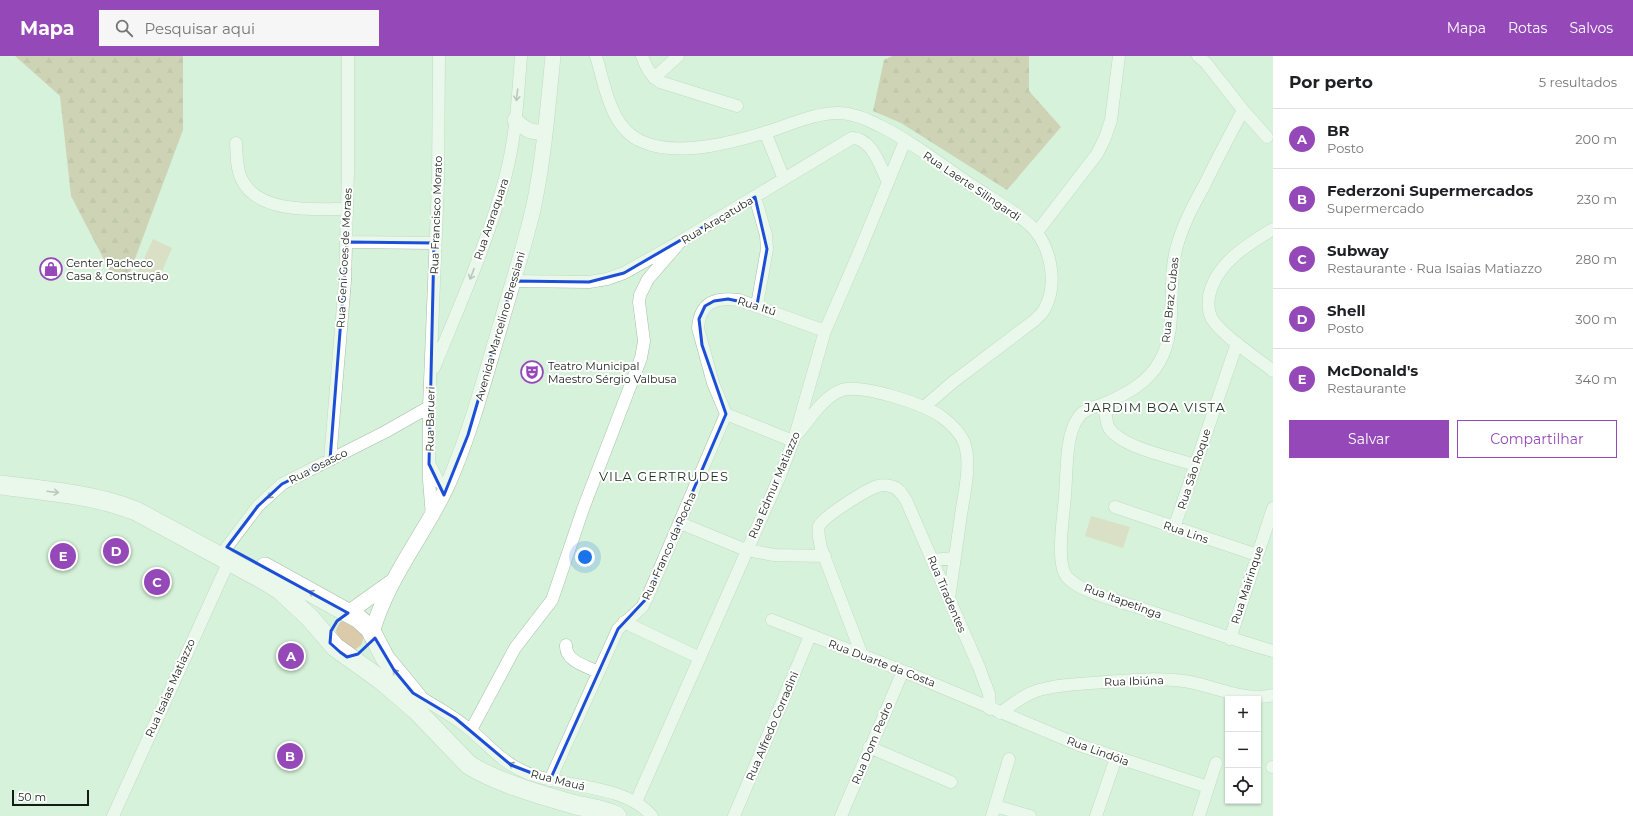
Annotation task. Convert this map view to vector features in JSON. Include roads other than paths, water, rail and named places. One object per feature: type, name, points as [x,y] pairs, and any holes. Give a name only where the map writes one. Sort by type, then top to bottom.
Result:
[{"type":"main road","points":[[0,473],[75,481],[117,490],[228,554],[280,590],[310,618],[330,643],[396,692],[416,710],[470,765],[480,772],[535,793],[617,816]]},
{"type":"main road","points":[[0,485],[94,497],[118,504],[228,554],[359,619],[372,633],[389,664],[430,713],[497,778]]},
{"type":"main road","points":[[330,643],[333,625],[337,620],[348,613]]},
{"type":"main road","points":[[347,657],[364,650],[368,646],[372,633]]},
{"type":"street","name":"Rua Geni Goes de Moraes","points":[[330,460],[347,242],[348,56]]},
{"type":"street","name":"Rua Francisco Morato","points":[[431,374],[434,243],[438,183],[439,56]]},
{"type":"street","name":"Rua Araraquara","points":[[431,374],[493,219],[507,173],[515,120],[521,56]]},
{"type":"street","name":"Avenida Marcelino Bressiani","points":[[372,633],[380,609],[394,580],[432,517],[447,488],[468,435],[534,204],[554,56]]},
{"type":"street","name":"Rua Laerte Silingardi","points":[[596,56],[610,104],[619,123],[629,134],[642,142],[658,147],[678,148],[712,145],[765,132],[824,114],[837,113],[864,118],[905,141],[1013,212],[1037,232]]},
{"type":"street","points":[[642,56],[654,78],[668,86],[737,106]]},
{"type":"street","points":[[654,78],[678,56]]},
{"type":"street","points":[[924,407],[953,382],[1035,320],[1045,310],[1052,286],[1046,250],[1037,232],[1097,154],[1105,138],[1111,120],[1119,56]]},
{"type":"street","points":[[1198,56],[1206,63],[1243,110],[1267,137]]},
{"type":"street","name":"Rua Braz Cubas","points":[[1105,403],[1139,385],[1151,374],[1160,360],[1166,345],[1170,321],[1176,247],[1186,219],[1243,110]]},
{"type":"street","points":[[515,120],[530,132],[537,133],[545,130]]},
{"type":"street","points":[[765,132],[784,179]]},
{"type":"street","name":"Rua Araçatuba","points":[[513,281],[589,282],[607,279],[624,273],[755,197],[845,140],[858,138],[870,148],[888,182]]},
{"type":"street","name":"Rua Edmur Matiazzo","points":[[636,802],[746,550],[780,476],[794,439],[825,330],[905,141]]},
{"type":"street","points":[[236,143],[238,168],[242,180],[248,189],[256,195],[270,203],[290,208],[347,209]]},
{"type":"street","points":[[755,197],[766,235],[767,248],[757,305]]},
{"type":"street","points":[[1273,229],[1251,243],[1225,264],[1216,276],[1210,290],[1208,303],[1209,311],[1213,320],[1237,343],[1273,371]]},
{"type":"street","points":[[471,730],[515,648],[552,600],[583,508],[641,358],[644,340],[639,302],[640,295],[648,279],[681,241]]},
{"type":"street","points":[[347,242],[434,243]]},
{"type":"street","name":"Rua Itú","points":[[726,414],[717,394],[698,328],[699,319],[705,306],[714,301],[728,299],[757,305],[825,330]]},
{"type":"street","name":"Rua São Roque","points":[[1174,528],[1194,465],[1237,343]]},
{"type":"street","name":"Rua Barueri","points":[[431,374],[428,407],[432,517]]},
{"type":"street","points":[[726,414],[794,439],[830,398],[840,390],[852,388],[863,389],[924,407],[942,417],[955,429],[964,442],[966,457],[966,480],[949,599]]},
{"type":"street","points":[[1105,403],[1108,426],[1114,434],[1124,441],[1194,465]]},
{"type":"street","name":"Rua Itapetinga","points":[[1105,403],[1084,411],[1078,417],[1073,426],[1070,442],[1062,539],[1064,571],[1067,577],[1077,585],[1095,593],[1230,639],[1273,651]]},
{"type":"street","name":"Rua Osasco","points":[[228,554],[258,506],[282,484],[428,407]]},
{"type":"street","name":"Rua Franco da Rocha","points":[[550,780],[618,629],[642,607],[647,598],[726,414]]},
{"type":"street","name":"Rua Barueri","points":[[429,464],[441,485],[447,488]]},
{"type":"street","name":"Rua Tiradentes","points":[[824,556],[819,538],[820,526],[825,519],[864,493],[878,486],[892,486],[898,490],[906,500],[995,711]]},
{"type":"street","name":"Rua Lins","points":[[1115,507],[1257,555]]},
{"type":"street","name":"Rua Mairinque","points":[[1230,639],[1273,508]]},
{"type":"street","points":[[680,523],[746,550],[774,555],[824,556],[862,655]]},
{"type":"street","name":"Rua Isaias Matiazzo","points":[[113,816],[228,554]]},
{"type":"street","points":[[932,560],[955,558]]},
{"type":"street","points":[[348,613],[394,580]]},
{"type":"street","name":"Rua Duarte da Costa","points":[[772,620],[903,671],[995,711]]},
{"type":"street","points":[[624,622],[700,658]]},
{"type":"street","name":"Rua Alfredo Corradini","points":[[734,816],[810,636]]},
{"type":"street","points":[[566,645],[565,650],[570,658],[598,672]]},
{"type":"street","name":"Rua Dom Pedro","points":[[841,816],[869,747],[903,671]]},
{"type":"street","name":"Rua Ibiúna","points":[[995,711],[1035,691],[1055,686],[1145,678],[1189,682],[1247,696],[1265,697],[1273,695]]},
{"type":"street","name":"Rua Mauá","points":[[413,693],[455,718],[471,730],[485,745],[511,765],[550,780],[608,792],[636,802],[652,816]]},
{"type":"street","name":"Rua Lindóia","points":[[995,711],[1116,758],[1208,787]]},
{"type":"street","points":[[869,747],[950,782]]},
{"type":"street","points":[[1096,816],[1116,758]]},
{"type":"street","points":[[1009,759],[993,811],[1030,816]]},
{"type":"street","points":[[1198,816],[1216,763]]},
{"type":"place","name":"Center Pacheco Casa & Construção","points":[[51,269]]},
{"type":"place","name":"Teatro Municipal Maestro Sérgio Valbusa","points":[[532,372]]},
{"type":"place","name":"Shell","points":[[116,551]]},
{"type":"place","name":"McDonald's","points":[[63,556]]},
{"type":"place","name":"Subway","points":[[157,582]]},
{"type":"place","name":"BR","points":[[291,656]]},
{"type":"place","name":"Federzoni Supermercados","points":[[290,756]]},
{"type":"district","name":"JARDIM BOA VISTA","points":[[1155,407]]},
{"type":"district","name":"VILA GERTRUDES","points":[[664,476]]}]
